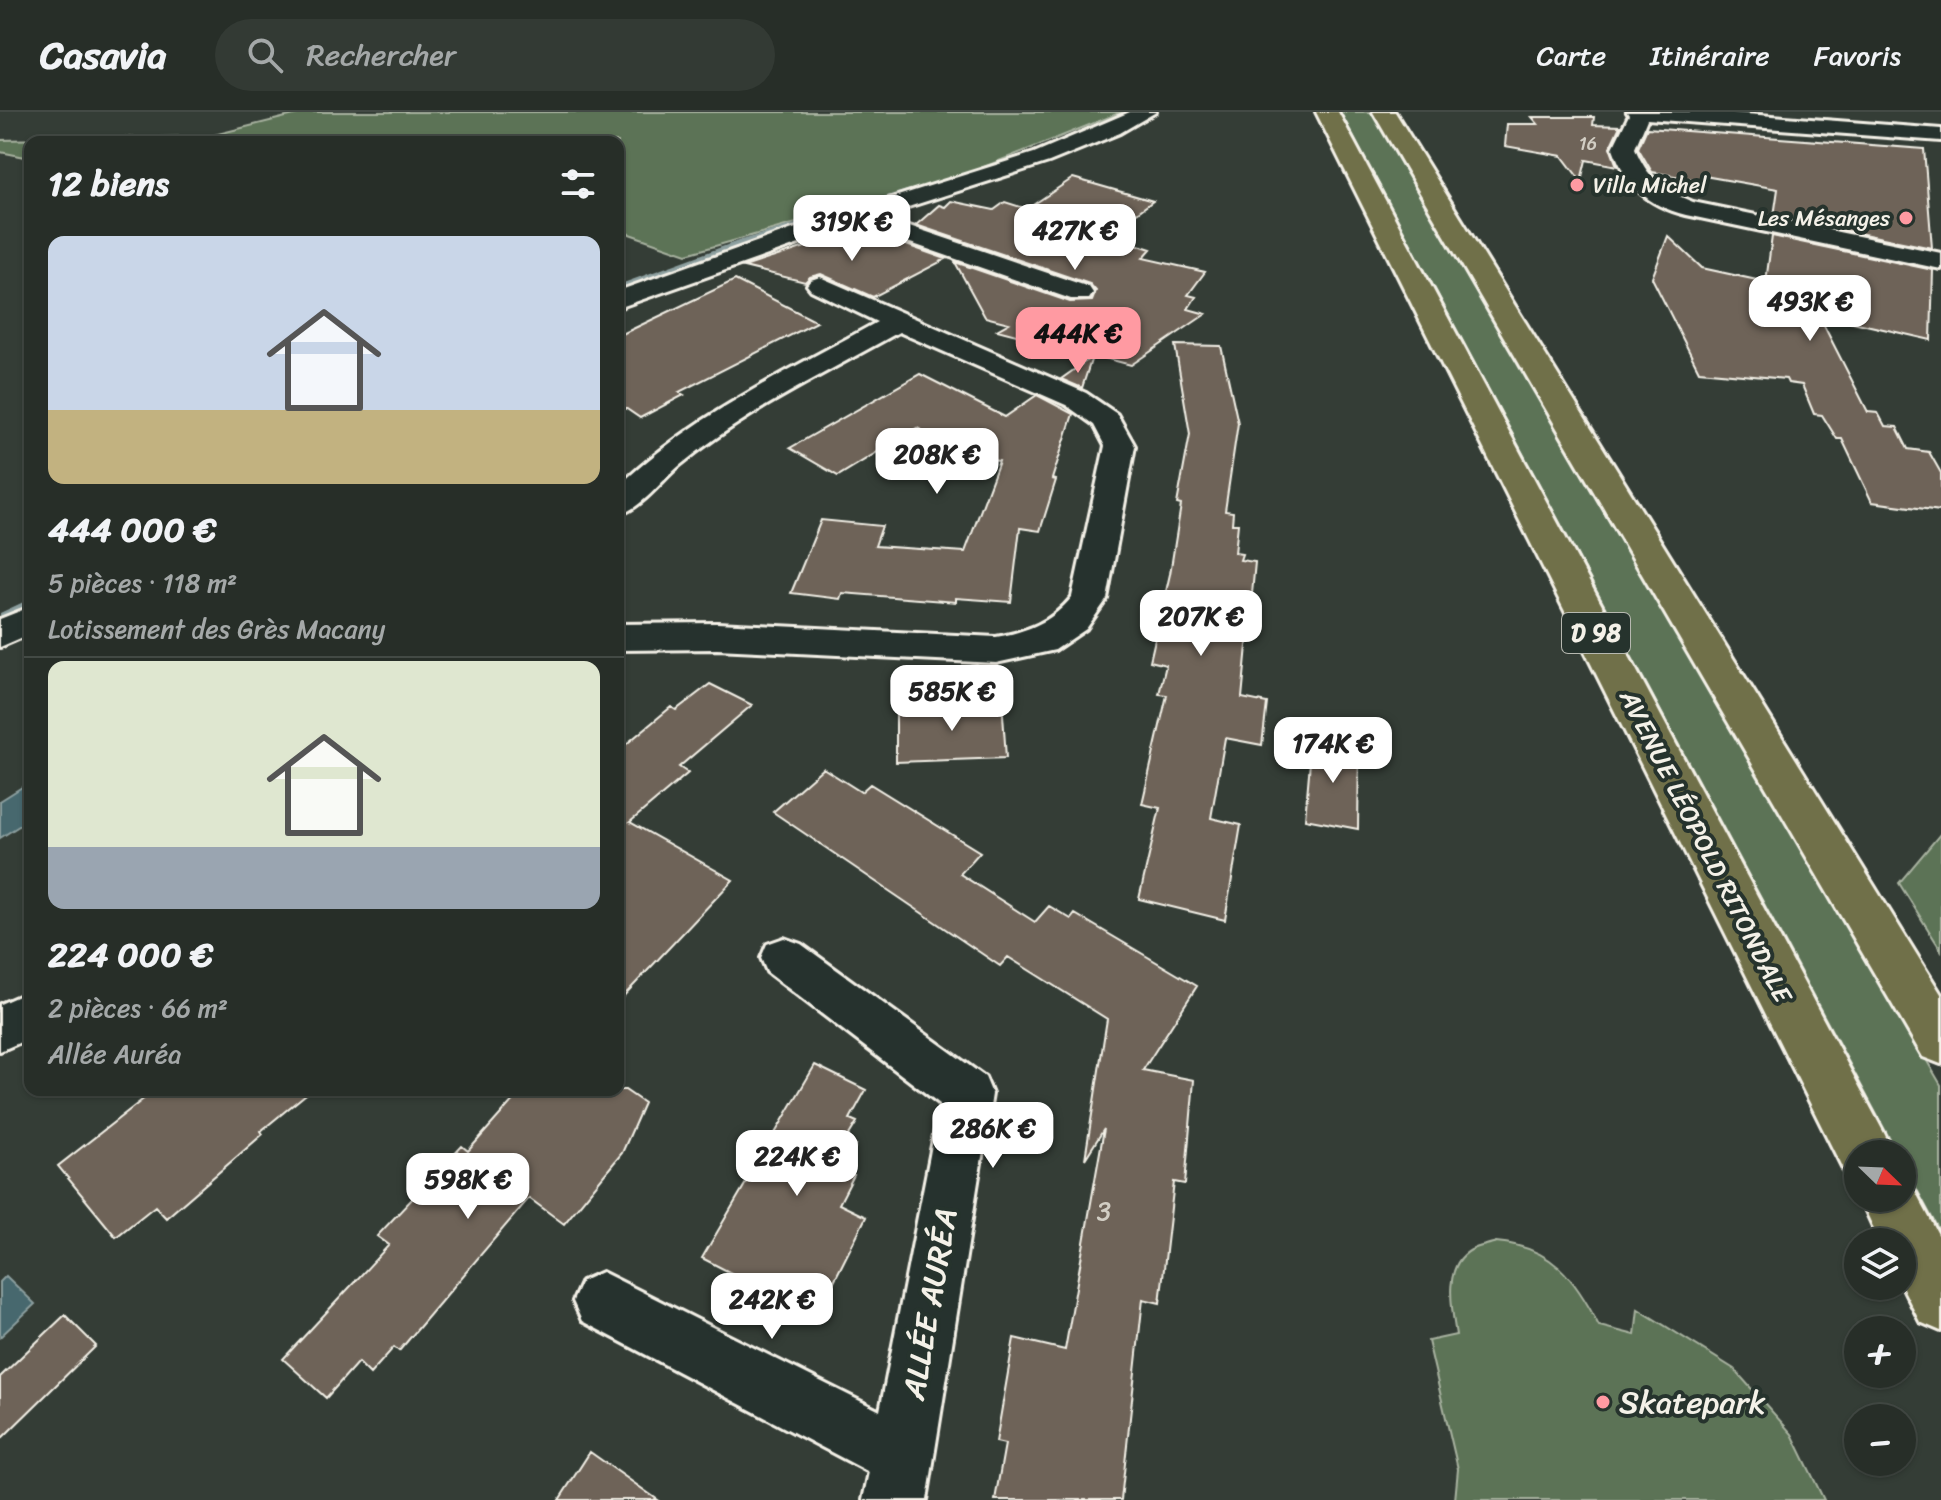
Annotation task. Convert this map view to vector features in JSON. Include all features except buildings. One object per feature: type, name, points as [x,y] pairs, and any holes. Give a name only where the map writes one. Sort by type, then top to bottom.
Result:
[{"type":"highway","name":"AVENUE LÉOPOLD RITONDALE","points":[[1327,112],[1858,1140]]},
{"type":"highway","points":[[1384,112],[1941,1040]]},
{"type":"highway","points":[[1895,1212],[1941,1301]]},
{"type":"street","points":[[624,298],[856,216],[1006,168],[1125,123],[1146,112]]},
{"type":"street","points":[[1941,135],[1821,119],[1639,112],[1624,148],[1634,174],[1659,197],[1686,208],[1722,230],[1746,238],[1941,276]]},
{"type":"street","points":[[1851,112],[1941,118]]},
{"type":"street","points":[[1686,208],[1941,261]]},
{"type":"street","points":[[856,216],[1080,293]]},
{"type":"street","points":[[624,637],[717,636],[996,650],[1042,641],[1073,620],[1089,599],[1120,446],[1106,420],[1076,399],[820,285]]},
{"type":"street","points":[[624,499],[647,474],[701,434],[898,322]]},
{"type":"street","points":[[0,634],[24,622]]},
{"type":"street","name":"ALLÉE AURÉA","points":[[602,1301],[899,1478],[967,1094],[784,958]]},
{"type":"street","points":[[0,1029],[24,1016]]},
{"type":"green space","points":[[306,112],[1122,112],[961,176],[687,254],[624,232],[624,136],[210,136]]},
{"type":"green space","points":[[1340,112],[1372,112],[1941,1085],[1941,1234],[1916,1188],[1916,1140],[1891,1140]]},
{"type":"green space","points":[[0,140],[24,140],[24,157],[0,152]]},
{"type":"green space","points":[[1941,833],[1941,950],[1899,883]]},
{"type":"green space","name":"Skatepark","points":[[1496,1242],[1532,1250],[1560,1268],[1581,1293],[1599,1326],[1635,1335],[1638,1309],[1734,1369],[1792,1434],[1824,1500],[1455,1500],[1458,1469],[1428,1341],[1456,1335],[1451,1289],[1456,1267],[1471,1250]]},
{"type":"water","points":[[24,786],[24,823],[0,838],[0,801]]},
{"type":"water","points":[[6,1276],[35,1304],[0,1337],[0,1282]]},
{"type":"waterway","points":[[624,286],[741,243],[913,191]]},
{"type":"waterway","points":[[0,618],[24,606]]},
{"type":"place","name":"Villa Michel","points":[[1577,185]]},
{"type":"place","name":"Les Mésanges","points":[[1906,218]]},
{"type":"place","name":"Skatepark","points":[[1603,1402]]}]
